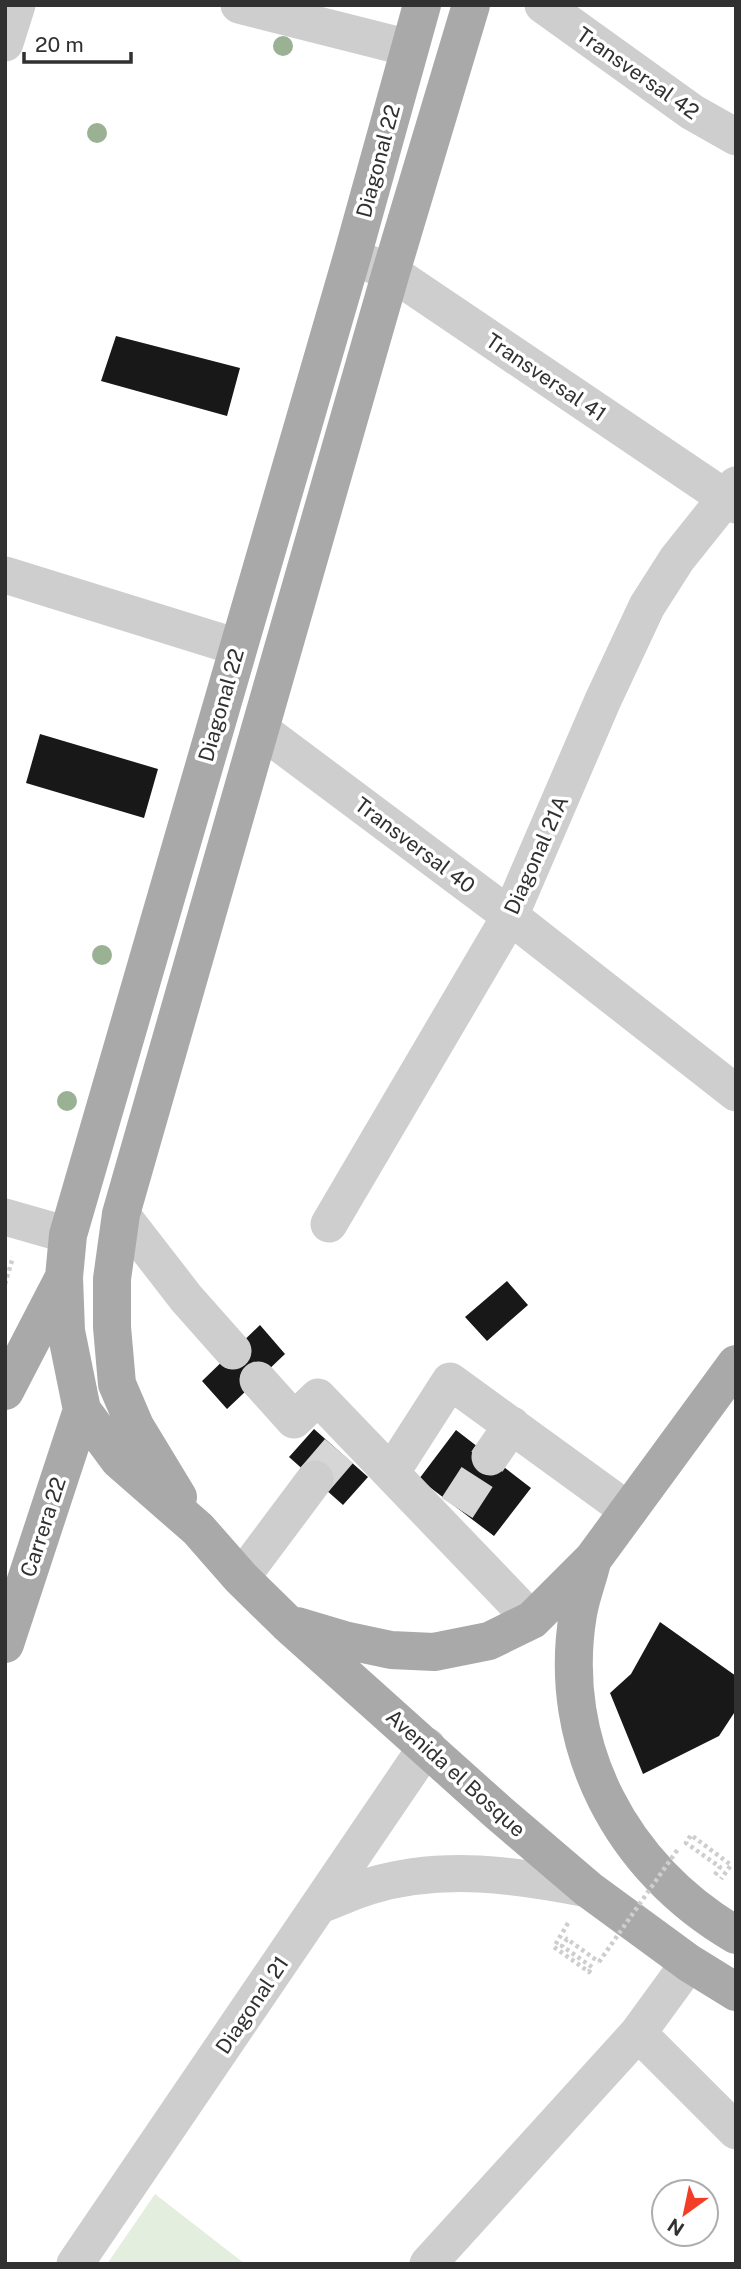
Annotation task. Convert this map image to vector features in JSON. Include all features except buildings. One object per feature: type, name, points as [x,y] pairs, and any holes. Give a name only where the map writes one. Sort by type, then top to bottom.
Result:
[{"type":"main road","name":"Diagonal 22","points":[[82,1410],[65,1331],[64,1277],[68,1235],[352,257],[422,5]]},
{"type":"main road","name":"Diagonal 22","points":[[121,1214],[391,272],[471,5]]},
{"type":"main road","points":[[169,886],[211,896]]},
{"type":"main road","name":"Avenida el Bosque","points":[[121,1214],[112,1279],[112,1327],[117,1384],[135,1426],[198,1529]]},
{"type":"main road","points":[[5,1391],[64,1277]]},
{"type":"main road","points":[[288,1623],[344,1640],[391,1650],[434,1652],[489,1642],[532,1620],[593,1559],[736,1364]]},
{"type":"main road","name":"Avenida el Bosque","points":[[82,1410],[119,1460],[198,1529],[241,1578],[499,1813],[588,1889],[689,1963],[736,1992]]},
{"type":"main road","name":"Carrera 22","points":[[5,1644],[82,1410]]},
{"type":"main road","points":[[593,1559],[578,1614],[574,1669],[580,1725],[596,1778],[622,1829],[656,1874],[698,1911],[736,1935]]},
{"type":"street","points":[[5,43],[17,5]]},
{"type":"street","points":[[239,5],[409,48]]},
{"type":"street","name":"Transversal 42","points":[[543,5],[692,112],[736,137]]},
{"type":"street","name":"Transversal 41","points":[[352,257],[391,272],[732,496]]},
{"type":"street","name":"Diagonal 21A","points":[[329,1224],[510,916],[603,700],[647,607],[677,559],[732,496]]},
{"type":"street","points":[[5,575],[237,647]]},
{"type":"street","name":"Transversal 40","points":[[260,729],[510,916],[736,1093]]},
{"type":"street","points":[[121,1214],[186,1298],[233,1351]]},
{"type":"street","points":[[5,1217],[68,1235]]},
{"type":"street","points":[[258,1380],[294,1420],[318,1397],[347,1443],[451,1518],[532,1620]]},
{"type":"street","points":[[391,1473],[450,1381],[629,1511]]},
{"type":"street","points":[[491,1457],[512,1425]]},
{"type":"street","points":[[241,1578],[314,1479]]},
{"type":"street","name":"Diagonal 21","points":[[75,2264],[426,1746]]},
{"type":"street","points":[[320,1905],[371,1885],[425,1875],[480,1872],[588,1889]]},
{"type":"street","points":[[429,2264],[638,2033],[689,1963]]},
{"type":"street","points":[[638,2033],[736,2131]]},
{"type":"path","points":[[588,1889],[554,1947],[589,1972],[592,1968],[562,1946],[567,1939],[599,1962],[678,1849]]},
{"type":"green space","points":[[155,2194],[245,2264],[107,2264]]},
{"type":"tunnel","points":[[315,1479],[339,1451]]},
{"type":"tunnel","points":[[457,1508],[490,1457]]}]
